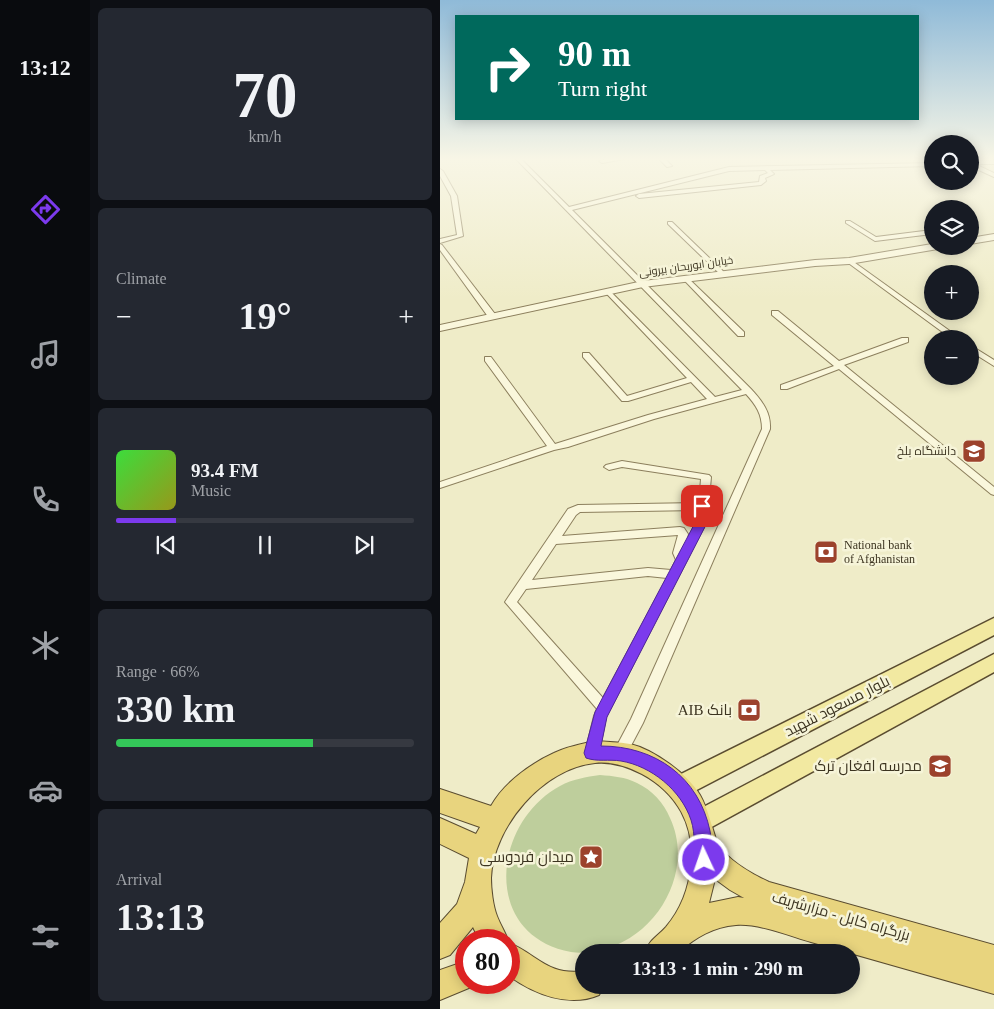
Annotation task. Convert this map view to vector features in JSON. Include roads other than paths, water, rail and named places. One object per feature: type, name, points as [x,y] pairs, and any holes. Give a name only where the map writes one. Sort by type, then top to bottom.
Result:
[{"type":"highway","points":[[440,946],[467,913],[478,883],[482,850],[495,820],[510,799],[527,781],[548,768],[569,758],[592,753],[620,753],[654,764],[681,786],[692,802],[702,833],[703,874],[694,905],[669,943]]},
{"type":"highway","points":[[440,801],[495,820]]},
{"type":"highway","points":[[440,831],[482,850]]},
{"type":"highway","name":"بزرگراه کابل - مزارشریف","points":[[702,833],[722,869],[740,884],[994,979]]},
{"type":"highway","points":[[478,883],[483,916],[489,929]]},
{"type":"highway","name":"بزرگراه کابل - مزارشریف","points":[[669,943],[708,917],[738,910],[994,959]]},
{"type":"highway","points":[[520,969],[550,983],[575,984]]},
{"type":"highway","points":[[440,985],[455,979]]},
{"type":"main road","name":"بلوار مسعود شهید","points":[[681,786],[994,626]]},
{"type":"main road","points":[[702,833],[994,662]]},
{"type":"street","points":[[440,241],[460,236],[455,205]]},
{"type":"street","points":[[564,205],[748,391],[765,413],[766,429],[636,723],[620,753]]},
{"type":"street","points":[[568,209],[583,205]]},
{"type":"street","points":[[848,222],[875,239],[924,233]]},
{"type":"street","points":[[670,223],[723,274]]},
{"type":"street","points":[[979,240],[994,237]]},
{"type":"street","points":[[440,246],[492,316]]},
{"type":"street","name":"خیابان ابوریحان بیرونی","points":[[440,328],[643,284],[815,263],[849,261],[924,248]]},
{"type":"street","points":[[849,261],[944,330]]},
{"type":"street","points":[[686,279],[741,334]]},
{"type":"street","points":[[607,291],[713,400]]},
{"type":"street","points":[[775,312],[994,492]]},
{"type":"street","points":[[784,387],[904,340]]},
{"type":"street","points":[[979,353],[994,364]]},
{"type":"street","points":[[586,355],[625,398],[694,379]]},
{"type":"street","points":[[488,359],[553,447]]},
{"type":"street","points":[[440,485],[553,447],[748,391]]},
{"type":"street","points":[[592,753],[600,716],[702,521],[706,477],[622,464],[609,467]]},
{"type":"street","points":[[604,708],[511,602],[572,512],[578,509],[702,506]]},
{"type":"street","points":[[553,540],[680,531],[683,534],[678,553],[681,559]]},
{"type":"street","points":[[523,585],[648,572],[673,574]]},
{"type":"place","name":"دانشگاه بلخ","points":[[974,451]]},
{"type":"place","name":"National bank of Afghanistan","points":[[826,552]]},
{"type":"place","name":"AIB بانک","points":[[749,710]]},
{"type":"place","name":"مدرسه افغان ترک","points":[[940,766]]},
{"type":"place","name":"میدان فردوسی","points":[[591,857]]}]
